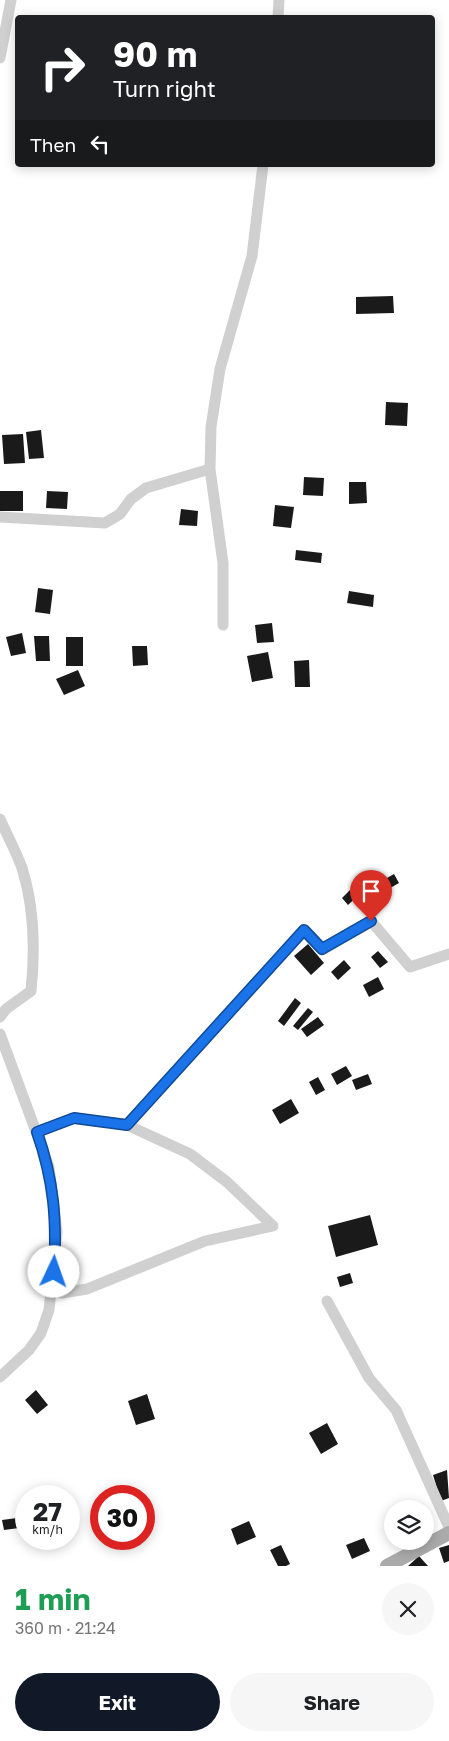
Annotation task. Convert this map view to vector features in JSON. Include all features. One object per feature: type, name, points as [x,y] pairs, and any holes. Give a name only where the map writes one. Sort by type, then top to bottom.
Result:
[{"type":"main road","points":[[387,1566],[449,1533]]},
{"type":"street","points":[[0,58],[11,0]]},
{"type":"street","points":[[278,15],[279,0]]},
{"type":"street","points":[[223,625],[223,563],[210,469],[211,427],[220,369],[252,256],[263,167]]},
{"type":"street","points":[[0,517],[105,523],[120,514],[131,499],[146,488],[210,469]]},
{"type":"street","points":[[0,819],[22,869],[30,915],[33,961],[31,991],[6,1009],[0,1017]]},
{"type":"street","points":[[127,1125],[304,930],[322,949],[371,921],[410,966],[449,954]]},
{"type":"street","points":[[0,1034],[49,1167],[57,1232],[49,1310],[41,1332],[29,1350],[0,1377]]},
{"type":"street","points":[[37,1132],[74,1118],[127,1125],[190,1154],[227,1182],[274,1226],[205,1241],[87,1289],[62,1292],[52,1287]]},
{"type":"street","points":[[327,1301],[369,1378],[396,1410],[449,1527]]},
{"type":"building","points":[[393,296],[394,313],[356,314],[356,297]]},
{"type":"building","points":[[386,402],[408,403],[407,426],[385,425]]},
{"type":"building","points":[[41,430],[44,458],[29,459],[26,432]]},
{"type":"building","points":[[23,434],[25,463],[4,464],[2,435]]},
{"type":"building","points":[[304,477],[324,478],[323,496],[303,495]]},
{"type":"building","points":[[349,482],[366,482],[367,503],[349,504]]},
{"type":"building","points":[[0,491],[23,491],[23,511],[0,511]]},
{"type":"building","points":[[47,491],[68,492],[67,509],[46,508]]},
{"type":"building","points":[[275,505],[294,507],[291,528],[273,526]]},
{"type":"building","points":[[181,509],[198,511],[197,526],[179,525]]},
{"type":"building","points":[[296,550],[322,553],[321,563],[295,560]]},
{"type":"building","points":[[38,588],[53,590],[50,614],[35,612]]},
{"type":"building","points":[[349,591],[374,595],[373,607],[347,603]]},
{"type":"building","points":[[272,623],[274,642],[257,643],[255,625]]},
{"type":"building","points":[[22,633],[26,653],[11,656],[6,637]]},
{"type":"building","points":[[34,636],[49,636],[50,661],[36,661]]},
{"type":"building","points":[[66,637],[83,637],[83,666],[66,666]]},
{"type":"building","points":[[132,646],[147,646],[148,665],[133,666]]},
{"type":"building","points":[[268,652],[273,678],[252,682],[247,656]]},
{"type":"building","points":[[309,660],[310,687],[295,687],[294,661]]},
{"type":"building","points":[[78,670],[85,686],[64,695],[56,679]]},
{"type":"building","points":[[394,874],[399,883],[385,891],[380,882]]},
{"type":"building","points":[[356,884],[363,891],[348,905],[342,898]]},
{"type":"building","points":[[308,944],[324,963],[311,975],[294,956]]},
{"type":"building","points":[[378,951],[388,962],[380,968],[371,957]]},
{"type":"building","points":[[344,960],[351,968],[338,980],[331,972]]},
{"type":"building","points":[[378,977],[384,989],[369,997],[363,985]]},
{"type":"building","points":[[295,998],[301,1003],[284,1026],[278,1021]]},
{"type":"building","points":[[308,1008],[313,1012],[298,1030],[293,1026]]},
{"type":"building","points":[[318,1017],[324,1025],[307,1037],[301,1029]]},
{"type":"building","points":[[346,1066],[352,1076],[337,1085],[331,1074]]},
{"type":"building","points":[[368,1074],[372,1084],[356,1090],[352,1080]]},
{"type":"building","points":[[318,1077],[325,1090],[316,1095],[309,1082]]},
{"type":"building","points":[[291,1099],[299,1113],[280,1124],[272,1110]]},
{"type":"building","points":[[370,1215],[378,1245],[336,1257],[328,1226]]},
{"type":"building","points":[[350,1273],[353,1283],[340,1287],[337,1277]]},
{"type":"building","points":[[36,1390],[48,1405],[37,1414],[25,1400]]},
{"type":"building","points":[[147,1394],[155,1419],[136,1425],[128,1401]]},
{"type":"building","points":[[327,1423],[338,1444],[321,1454],[309,1433]]},
{"type":"building","points":[[447,1470],[449,1498],[441,1501],[433,1475]]},
{"type":"building","points":[[15,1518],[15,1529],[4,1530],[2,1520]]},
{"type":"building","points":[[249,1521],[256,1537],[237,1545],[231,1529]]},
{"type":"building","points":[[364,1538],[370,1551],[352,1559],[346,1545]]},
{"type":"building","points":[[281,1545],[290,1564],[286,1566],[278,1566],[270,1550]]},
{"type":"building","points":[[449,1545],[449,1561],[444,1563],[439,1548]]},
{"type":"building","points":[[419,1556],[428,1566],[408,1566]]},
{"type":"route","points":[[54,1272],[57,1232],[49,1167],[37,1132],[74,1118],[127,1125],[304,930],[322,949],[371,921]]}]
